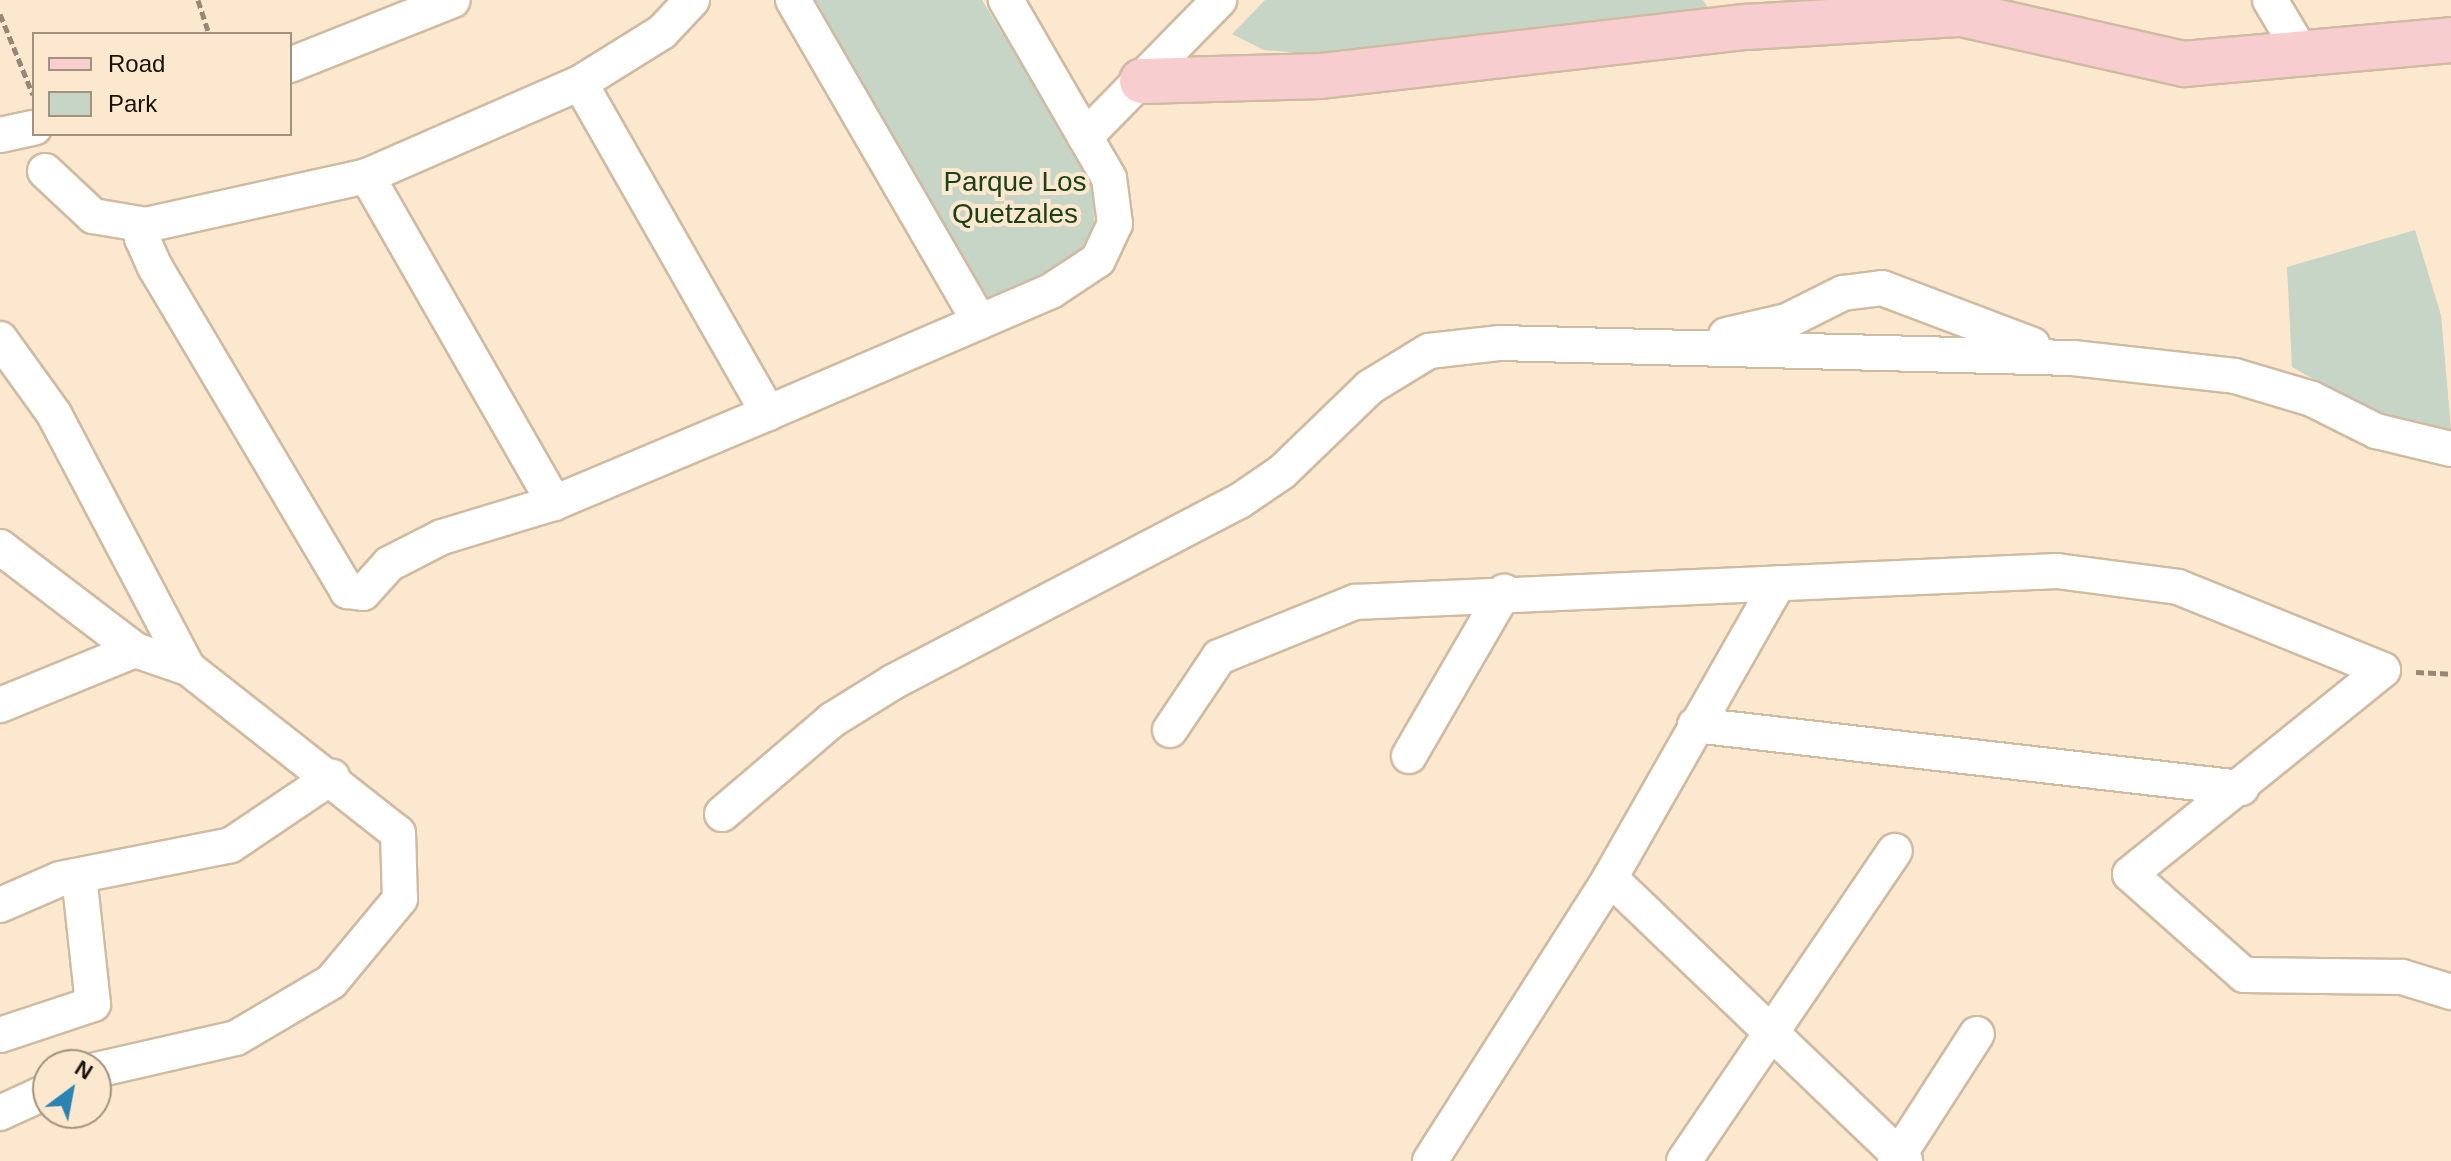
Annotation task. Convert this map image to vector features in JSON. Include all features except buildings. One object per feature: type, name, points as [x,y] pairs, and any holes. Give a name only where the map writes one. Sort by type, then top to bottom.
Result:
[{"type":"street","points":[[292,64],[453,0]]},
{"type":"street","points":[[45,171],[93,216],[146,225],[367,176],[580,83],[662,32],[692,0]]},
{"type":"street","points":[[793,0],[980,322]]},
{"type":"street","points":[[146,225],[142,238],[155,267],[347,591],[363,593],[389,564],[442,537],[554,503],[980,322],[1080,275],[1108,243],[1115,200],[1085,137],[1006,0]]},
{"type":"street","points":[[1085,137],[1219,0]]},
{"type":"street","points":[[2270,0],[2304,57]]},
{"type":"street","points":[[1142,81],[1471,64],[1738,14],[2009,12],[2184,64],[2304,57],[2451,40]]},
{"type":"street","points":[[580,83],[768,413]]},
{"type":"street","points":[[0,135],[32,128]]},
{"type":"street","points":[[367,176],[554,503]]},
{"type":"street","points":[[1682,345],[1787,321],[1843,293],[1882,288],[2073,358]]},
{"type":"street","points":[[0,339],[54,414],[188,668]]},
{"type":"street","points":[[722,814],[832,720],[893,682],[1169,540],[1282,472],[1399,365],[1460,344],[1682,345],[2073,358],[2235,376],[2312,399],[2376,431],[2451,449]]},
{"type":"street","points":[[0,547],[135,650],[188,668],[332,777],[398,833],[400,899],[331,982],[287,1014],[236,1038],[112,1066]]},
{"type":"street","points":[[1170,730],[1219,657],[1355,602],[1504,592],[1778,584],[2057,571],[2178,587],[2383,670],[2241,788],[2130,874],[2244,975],[2402,977],[2451,992]]},
{"type":"street","points":[[1430,1161],[1610,878],[1778,584]]},
{"type":"street","points":[[1409,756],[1504,592]]},
{"type":"street","points":[[0,705],[135,650]]},
{"type":"street","points":[[1695,725],[2241,788]]},
{"type":"street","points":[[0,905],[79,876],[231,845],[332,777]]},
{"type":"street","points":[[1684,1161],[1895,851]]},
{"type":"street","points":[[0,1035],[93,1004],[79,876]]},
{"type":"street","points":[[1610,878],[1899,1160],[1977,1034]]},
{"type":"street","points":[[0,1113],[32,1098]]},
{"type":"path","points":[[198,0],[208,32]]},
{"type":"path","points":[[0,14],[32,92]]},
{"type":"green space","name":"Parque Los Quetzales","points":[[810,0],[982,0],[1092,181],[1095,233],[1082,252],[990,303]]},
{"type":"green space","points":[[1265,0],[1703,0],[1712,14],[1314,54],[1264,50],[1232,34]]},
{"type":"green space","points":[[2415,230],[2441,315],[2451,429],[2386,420],[2292,367],[2287,267]]}]
